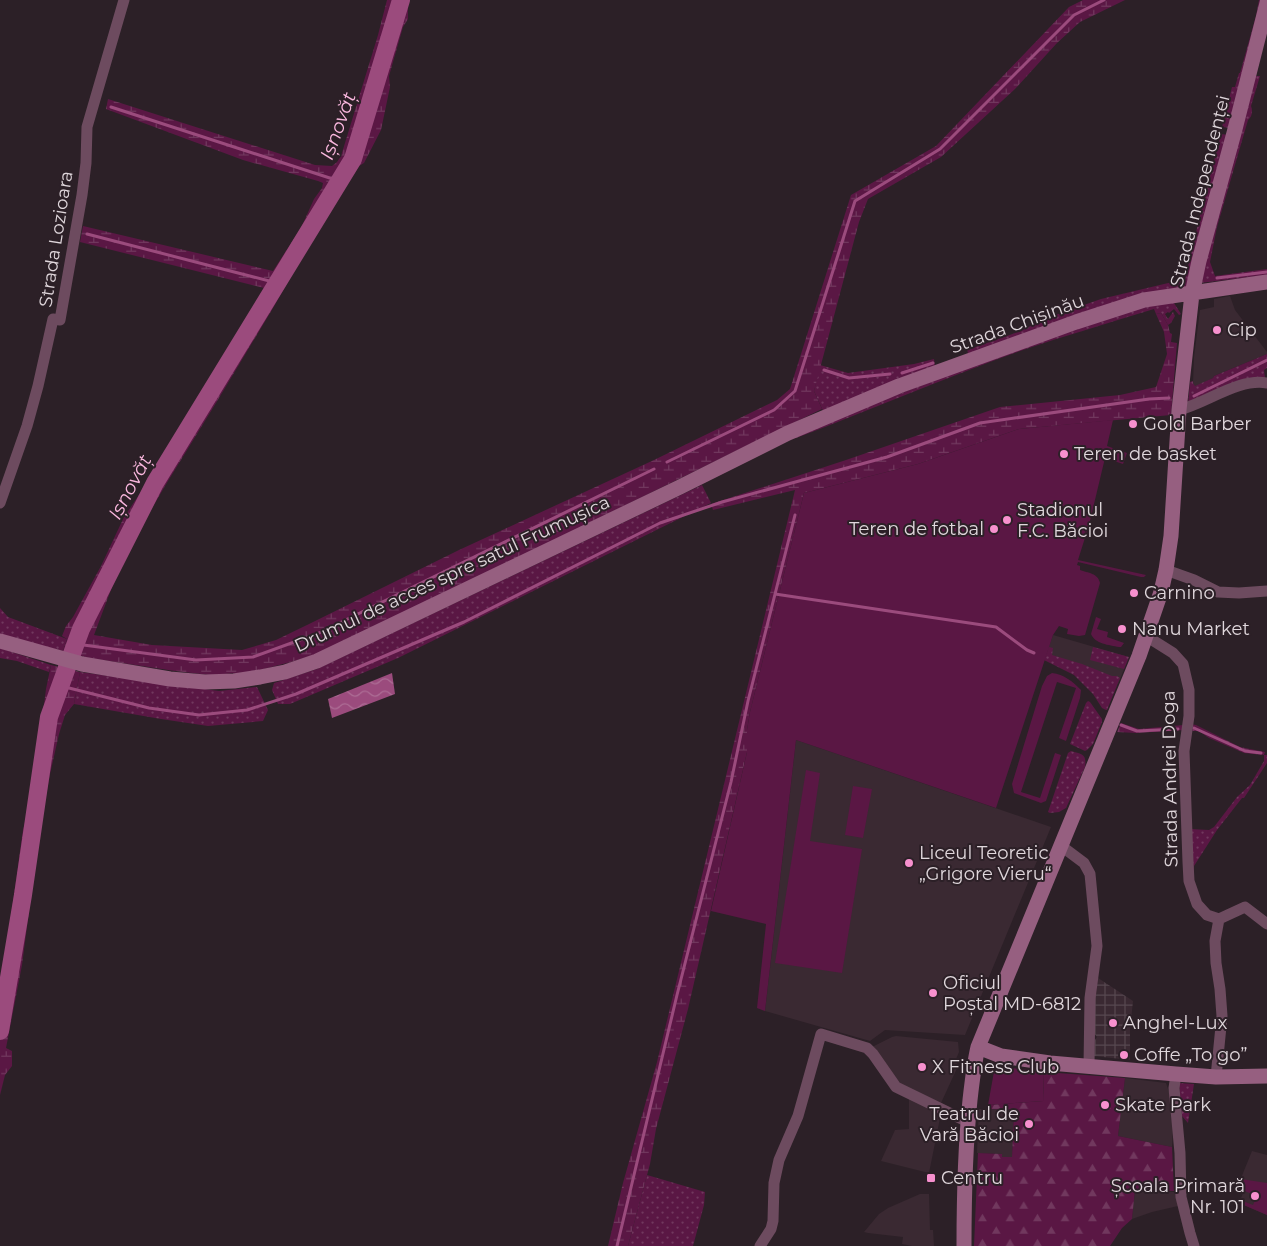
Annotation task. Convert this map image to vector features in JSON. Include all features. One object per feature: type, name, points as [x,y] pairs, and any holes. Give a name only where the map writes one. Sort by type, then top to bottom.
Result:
[{"type":"main road","name":"Strada Independenței","points":[[964,1246],[964,1185],[968,1122],[978,1047],[1146,636],[1161,592],[1171,536],[1179,410],[1192,294],[1267,3]]},
{"type":"main road","name":"Strada Chișinău","points":[[788,434],[899,386],[1144,300],[1267,282]]},
{"type":"main road","name":"Drumul de acces spre satul Frumușica","points":[[0,641],[82,664],[170,679],[204,682],[234,681],[285,672],[317,661],[356,643],[788,434]]},
{"type":"main road","points":[[978,1047],[1001,1056],[1050,1063],[1216,1077],[1267,1076]]},
{"type":"street","name":"Strada Lozioara","points":[[0,503],[27,426],[53,319],[60,320],[82,195],[86,163],[87,127],[124,0]]},
{"type":"street","points":[[1179,410],[1252,382],[1267,383]]},
{"type":"street","points":[[1166,570],[1194,580],[1218,592],[1267,591]]},
{"type":"street","name":"Strada Andrei Doga","points":[[1146,636],[1173,653],[1183,664],[1190,703],[1184,750],[1190,881],[1197,904],[1207,915],[1219,919]]},
{"type":"street","points":[[1060,845],[1084,862],[1090,874],[1097,946],[1090,998],[1090,1066]]},
{"type":"street","points":[[1216,1077],[1222,1016],[1215,941],[1219,919],[1245,907],[1267,924]]},
{"type":"street","points":[[760,1246],[771,1229],[773,1221],[774,1183],[778,1160],[798,1116],[821,1034],[867,1048],[874,1054],[896,1087],[968,1122]]},
{"type":"street","points":[[1176,1074],[1174,1088],[1180,1153],[1181,1197],[1194,1246]]},
{"type":"shaded area","points":[[1230,296],[1235,310],[1267,354],[1214,376],[1195,387],[1193,383],[1194,357],[1200,310],[1214,307],[1214,299]]},
{"type":"shaded area","points":[[1053,635],[1129,657],[1118,684],[1044,660]]},
{"type":"shaded area","name":"Liceul Teoretic „Grigore Vieru“","points":[[796,740],[1051,827],[965,1035],[885,1030],[870,1041],[765,1011]]},
{"type":"shaded area","name":"Anghel-Lux","points":[[1095,976],[1133,1001],[1130,1029],[1130,1060],[1094,1056],[1095,1040],[1097,1037],[1093,1032]]},
{"type":"shaded area","points":[[896,1036],[958,1042],[959,1052],[956,1059],[958,1066],[941,1103],[903,1087],[872,1047]]},
{"type":"shaded area","points":[[1125,1078],[1166,1083],[1170,1095],[1173,1125],[1172,1147],[1118,1136]]},
{"type":"shaded area","points":[[909,1097],[936,1111],[940,1118],[929,1173],[881,1161],[895,1130],[909,1129]]},
{"type":"shaded area","points":[[979,1109],[1014,1110],[1012,1158],[1002,1157],[1002,1154],[977,1153]]},
{"type":"shaded area","name":"Școala Primară Nr. 101","points":[[1252,1151],[1267,1155],[1267,1215],[1239,1203],[1244,1191],[1237,1188]]},
{"type":"shaded area","points":[[1135,1190],[1177,1192],[1178,1206],[1132,1219]]},
{"type":"shaded area","points":[[920,1194],[929,1194],[930,1230],[933,1230],[934,1246],[902,1244],[903,1237],[864,1232],[879,1214]]},
{"type":"green space","points":[[387,0],[407,0],[408,19],[403,27],[389,76],[390,87],[381,130],[364,163],[359,166],[310,243],[136,535],[112,587],[94,635],[152,645],[242,650],[276,640],[459,550],[654,460],[777,400],[790,389],[851,195],[936,146],[1069,7],[1083,0],[1125,0],[1080,22],[1057,43],[1015,89],[941,157],[868,199],[859,222],[814,391],[822,409],[317,654],[252,672],[210,675],[89,658],[63,651],[67,639],[62,636],[66,626],[73,617],[101,566],[124,517],[151,477],[264,288],[80,242],[83,226],[273,271],[301,228],[323,183],[243,160],[106,109],[108,99],[315,165],[332,166],[341,156]]},
{"type":"green space","points":[[1259,0],[1263,0],[1230,128],[1222,127],[1232,87],[1235,87],[1240,73]]},
{"type":"green space","points":[[1253,76],[1260,76],[1251,106],[1252,114],[1248,120],[1217,227],[1210,262],[1215,276],[1267,269],[1267,275],[1200,283]]},
{"type":"green space","points":[[1221,134],[1229,135],[1189,286],[969,356],[967,350],[1021,331],[1044,319],[1101,299],[1185,279]]},
{"type":"green space","points":[[1153,303],[1174,303],[1181,314],[1179,315],[1174,309],[1165,314],[1168,319],[1173,312],[1175,316],[1168,325],[1161,313],[1156,314],[1154,309],[1053,340],[963,372],[796,438],[795,436],[836,418],[1072,328]]},
{"type":"green space","points":[[1161,313],[1172,334],[1171,342],[1177,343],[1171,415],[1019,429],[918,464],[804,493],[750,712],[747,730],[747,752],[688,1009],[656,1129],[650,1164],[628,1246],[608,1246],[623,1183],[657,1062],[795,490],[713,510],[711,504],[1000,407],[1120,395],[1156,387],[1167,354],[1164,332],[1156,314]]},
{"type":"green space","points":[[1267,354],[1267,368],[1264,370],[1265,378],[1188,404],[1190,382],[1193,381],[1195,386]]},
{"type":"green space","points":[[934,359],[935,367],[824,413],[814,391],[820,365],[848,373],[914,364]]},
{"type":"green space","points":[[1113,420],[1107,446],[1127,453],[1123,464],[1105,458],[1089,525],[1078,560],[1146,575],[1141,577],[1078,562],[1077,565],[1080,566],[1080,570],[1095,575],[1100,583],[1085,635],[1067,634],[1068,629],[1059,626],[1053,635],[996,808],[796,740],[765,1011],[757,1008],[766,924],[711,911],[747,752],[747,730],[750,712],[804,493],[918,464],[1019,429]]},
{"type":"green space","points":[[702,485],[711,503],[398,658],[290,704],[278,704],[272,690],[274,683],[317,669]]},
{"type":"green space","points":[[0,608],[8,617],[67,639],[63,651],[0,636]]},
{"type":"green space","points":[[1096,617],[1101,619],[1097,629],[1108,632],[1107,637],[1124,643],[1121,647],[1103,644],[1093,637],[1091,634]]},
{"type":"green space","points":[[1049,647],[1053,648],[1052,655],[1120,678],[1107,710],[1102,708],[1093,694],[1074,675],[1044,660]]},
{"type":"green space","points":[[1093,647],[1129,657],[1124,669],[1090,660]]},
{"type":"green space","points":[[0,648],[51,665],[49,672],[17,661],[0,658]]},
{"type":"green space","points":[[51,665],[80,672],[74,704],[65,715],[50,774],[39,834],[22,965],[6,1048],[12,1051],[12,1066],[5,1075],[0,1095],[0,995],[23,830],[33,792],[46,689]]},
{"type":"green space","points":[[80,672],[219,691],[257,687],[268,710],[263,721],[208,726],[74,704]]},
{"type":"green space","points":[[1052,673],[1071,681],[1081,690],[1066,741],[1059,738],[1076,688],[1057,682],[1021,792],[1040,798],[1055,753],[1061,755],[1046,801],[1041,803],[1014,793],[1012,784],[1042,686],[1047,676]]},
{"type":"green space","points":[[1088,701],[1102,719],[1102,722],[1093,744],[1085,751],[1070,744]]},
{"type":"green space","points":[[1121,723],[1139,729],[1184,725],[1184,730],[1136,733],[1117,732]]},
{"type":"green space","points":[[1190,724],[1196,725],[1240,747],[1265,752],[1264,755],[1244,753],[1209,738],[1199,731],[1189,731]]},
{"type":"green space","points":[[1071,751],[1083,755],[1085,767],[1066,808],[1059,812],[1050,813],[1048,812],[1068,753]]},
{"type":"green space","points":[[1264,755],[1267,755],[1267,763],[1244,798],[1242,798],[1217,830],[1194,866],[1194,879],[1190,829],[1209,830],[1214,827],[1237,797],[1250,785],[1264,761]]},
{"type":"green space","points":[[806,770],[820,773],[810,841],[862,849],[842,973],[775,963]]},
{"type":"green space","points":[[853,786],[872,789],[863,838],[845,835]]},
{"type":"green space","points":[[995,1066],[1044,1072],[1043,1101],[988,1105]]},
{"type":"green space","points":[[1044,1072],[1125,1078],[1118,1136],[1172,1147],[1174,1191],[1135,1190],[1132,1219],[1122,1228],[1110,1246],[974,1246],[978,1153],[1002,1154],[1002,1157],[1012,1157],[1014,1110],[987,1109],[988,1105],[1043,1101]]},
{"type":"green space","points":[[1179,1083],[1194,1084],[1188,1123],[1182,1116]]},
{"type":"green space","points":[[647,1175],[705,1192],[704,1205],[693,1246],[628,1246]]},
{"type":"green space","points":[[1241,1179],[1267,1183],[1267,1215],[1239,1203],[1240,1200],[1253,1205],[1257,1196],[1237,1188]]},
{"type":"water","points":[[392,673],[395,694],[332,718],[328,699]]},
{"type":"waterway","name":"Ișnovăț","points":[[0,1031],[23,895],[49,717],[81,629],[155,483],[353,159],[401,0]]},
{"type":"waterway","points":[[667,462],[774,410],[795,391],[855,201],[940,149],[1074,15],[1104,0]]},
{"type":"waterway","points":[[111,107],[339,181]]},
{"type":"waterway","points":[[87,234],[277,283]]},
{"type":"waterway","points":[[1217,278],[1267,272]]},
{"type":"waterway","points":[[1194,396],[1267,360]]},
{"type":"waterway","points":[[902,373],[933,363]]},
{"type":"waterway","points":[[824,370],[849,378],[890,374]]},
{"type":"waterway","points":[[61,686],[149,708],[199,715],[247,710],[296,694],[464,622],[660,523],[722,502],[887,457],[980,423],[1149,399],[1169,398]]},
{"type":"waterway","points":[[76,644],[196,660],[253,657],[319,633],[654,469]]},
{"type":"waterway","points":[[617,1246],[677,995],[731,782],[748,701],[795,515]]},
{"type":"waterway","points":[[775,594],[996,627],[1034,653]]},
{"type":"waterway","points":[[1121,725],[1137,731],[1178,729]]},
{"type":"waterway","points":[[1194,728],[1245,751],[1261,753]]},
{"type":"place","name":"Cip","points":[[1217,330]]},
{"type":"place","name":"Gold Barber","points":[[1133,424]]},
{"type":"place","name":"Teren de basket","points":[[1064,454]]},
{"type":"place","name":"Stadionul F.C. Băcioi","points":[[1007,520]]},
{"type":"place","name":"Teren de fotbal","points":[[994,529]]},
{"type":"place","name":"Carnino","points":[[1134,593]]},
{"type":"place","name":"Nanu Market","points":[[1122,629]]},
{"type":"place","name":"Liceul Teoretic „Grigore Vieru“","points":[[909,863]]},
{"type":"place","name":"Oficiul Poștal MD-6812","points":[[933,993]]},
{"type":"place","name":"Anghel-Lux","points":[[1113,1023]]},
{"type":"place","name":"Coffe „To go”","points":[[1124,1055]]},
{"type":"place","name":"X Fitness Club","points":[[922,1067]]},
{"type":"place","name":"Skate Park","points":[[1105,1105]]},
{"type":"place","name":"Teatrul de Vară Băcioi","points":[[1029,1124]]},
{"type":"place","name":"Centru","points":[[931,1178]]},
{"type":"place","name":"Școala Primară Nr. 101","points":[[1255,1196]]}]
